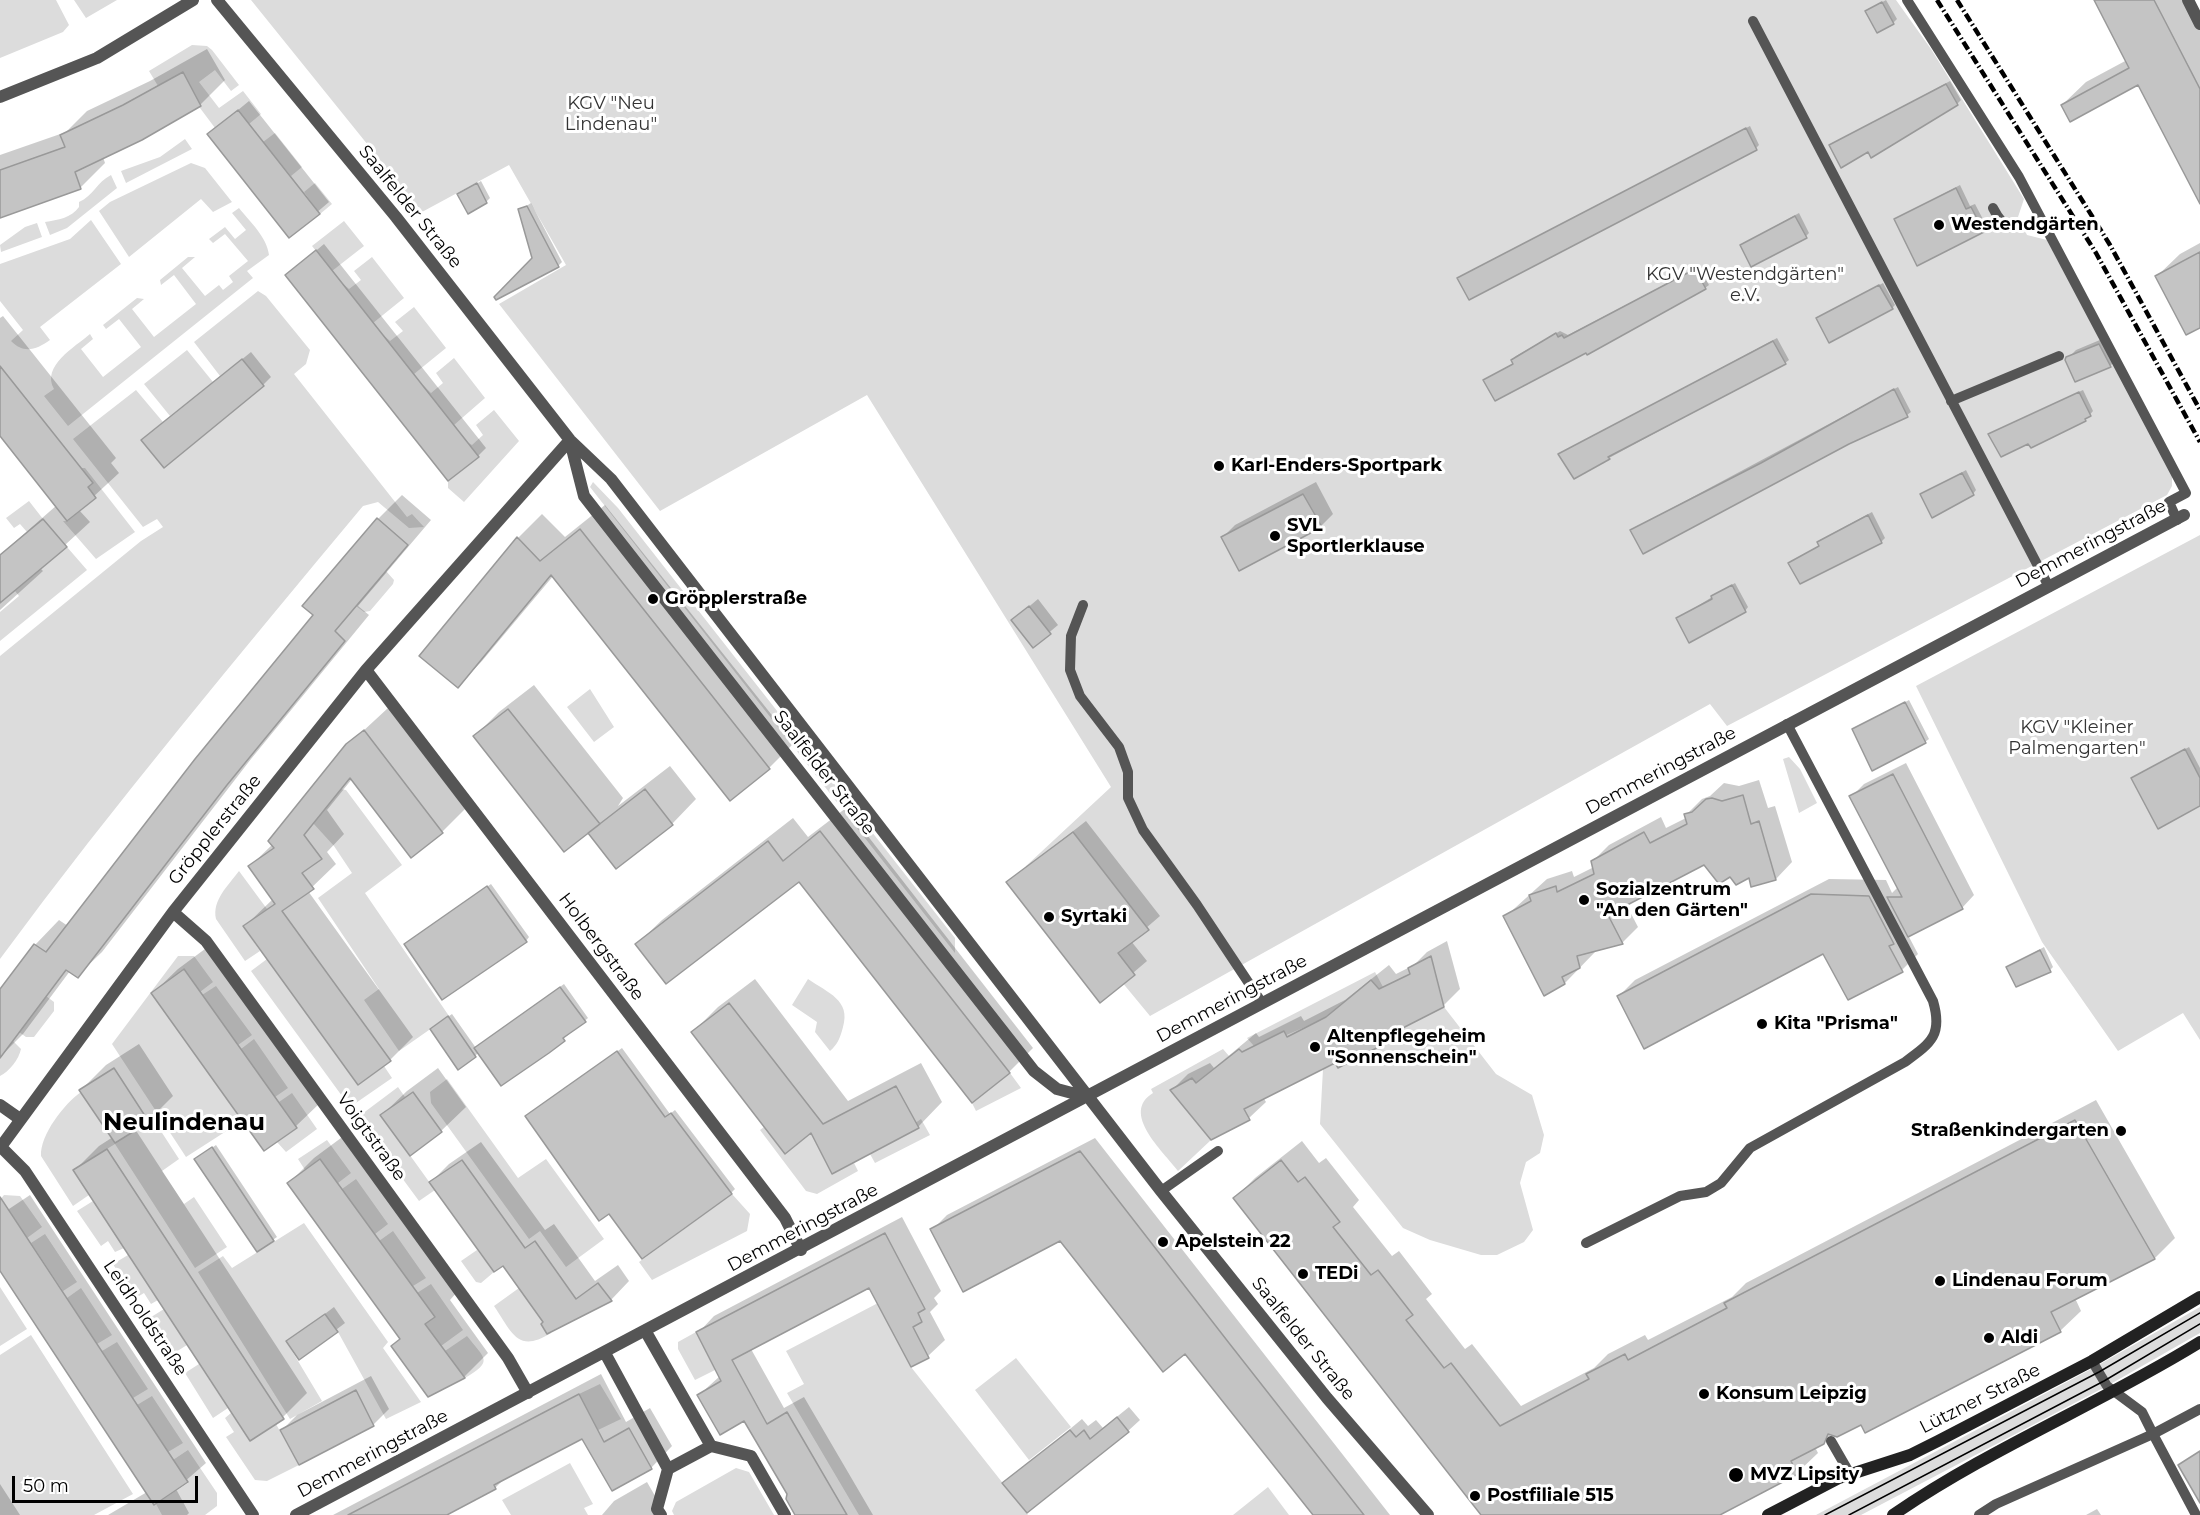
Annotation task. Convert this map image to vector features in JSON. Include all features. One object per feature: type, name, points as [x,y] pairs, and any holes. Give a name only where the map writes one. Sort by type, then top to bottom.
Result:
[{"type":"main road","name":"Lützner Straße","points":[[1768,1515],[1850,1474],[1910,1455],[2092,1361],[2200,1297]]},
{"type":"main road","points":[[1893,1515],[1952,1476],[2115,1392],[2200,1342]]},
{"type":"street","points":[[0,97],[97,58],[193,0]]},
{"type":"street","name":"Saalfelder Straße","points":[[217,0],[396,217],[570,440],[611,480],[1161,1191],[1327,1398],[1428,1515]]},
{"type":"street","points":[[2187,0],[2200,24]]},
{"type":"street","name":"Saalfelder Straße","points":[[570,440],[584,496],[1034,1071],[1057,1089],[1087,1096]]},
{"type":"street","name":"Gröpplerstraße","points":[[0,1148],[173,912],[366,670],[570,440]]},
{"type":"street","name":"Demmeringstraße","points":[[296,1515],[801,1250],[1787,723],[2181,517]]},
{"type":"street","name":"Holbergstraße","points":[[366,670],[785,1218],[801,1250]]},
{"type":"street","name":"Voigtstraße","points":[[173,912],[213,950],[508,1358],[528,1393]]},
{"type":"street","points":[[0,1105],[20,1119]]},
{"type":"street","name":"Leidholdstraße","points":[[0,1148],[26,1171],[253,1515]]},
{"type":"street","points":[[646,1332],[711,1446]]},
{"type":"street","points":[[605,1353],[668,1469],[657,1509],[661,1515]]},
{"type":"street","points":[[668,1469],[711,1446],[752,1456],[785,1515]]},
{"type":"lane","points":[[1907,0],[2019,177],[2186,493],[2169,502],[2181,517]]},
{"type":"lane","points":[[1753,21],[2049,587]]},
{"type":"lane","points":[[1993,208],[2005,226],[2023,228],[2041,219]]},
{"type":"lane","points":[[1951,401],[2059,356]]},
{"type":"lane","points":[[1083,605],[1071,636],[1070,670],[1080,696],[1119,747],[1128,772],[1128,798],[1143,830],[1191,895],[1262,1003]]},
{"type":"lane","points":[[1586,1243],[1680,1196],[1706,1192],[1721,1183],[1750,1148],[1905,1062],[1928,1046],[1935,1035],[1938,1024],[1933,1001],[1787,723]]},
{"type":"lane","points":[[1161,1191],[1218,1151]]},
{"type":"lane","points":[[2092,1361],[2108,1386],[2142,1412],[2196,1515]]},
{"type":"lane","points":[[1979,1515],[1996,1504],[2152,1434],[2200,1409]]},
{"type":"lane","points":[[1830,1441],[1850,1474]]},
{"type":"green space","points":[[0,0],[56,0],[69,25],[63,32],[0,58]]},
{"type":"green space","points":[[74,0],[117,0],[86,18]]},
{"type":"green space","points":[[251,0],[1896,0],[1931,49],[2024,199],[2018,217],[2027,235],[2047,240],[2172,475],[2172,486],[2167,495],[1727,726],[1710,704],[1150,1016],[1026,866],[1111,787],[867,395],[660,511],[499,304],[566,265],[509,165],[422,212]]},
{"type":"green space","points":[[192,45],[207,46],[212,50],[239,85],[231,91],[215,70],[199,82],[219,108],[243,91],[261,114],[249,124],[238,110],[215,128],[200,108],[183,72],[158,86],[149,71]]},
{"type":"green space","points":[[275,133],[302,167],[291,176],[263,142]]},
{"type":"green space","points":[[185,139],[192,149],[126,183],[121,171],[160,157]]},
{"type":"green space","points":[[191,163],[205,168],[232,202],[213,212],[201,199],[129,257],[99,211],[110,202]]},
{"type":"green space","points":[[111,175],[117,188],[67,228],[50,235],[45,222],[72,214],[79,207],[79,202]]},
{"type":"green space","points":[[315,183],[332,204],[320,214],[304,192]]},
{"type":"green space","points":[[239,208],[262,236],[268,248],[269,255],[247,271],[253,278],[68,426],[44,396],[54,389],[51,381],[56,365],[90,334],[93,339],[81,349],[103,377],[141,347],[119,319],[106,329],[103,325],[137,298],[144,299],[132,309],[154,337],[196,304],[174,275],[161,285],[160,280],[188,257],[195,257],[182,268],[205,296],[219,285],[223,290],[233,282],[229,276],[248,261],[225,234],[213,243],[209,239],[225,227],[235,239],[246,230],[232,213]]},
{"type":"green space","points":[[91,220],[121,264],[40,327],[50,340],[30,349],[21,348],[11,341],[23,330],[0,301],[0,264],[70,239]]},
{"type":"green space","points":[[344,221],[364,246],[332,271],[312,246]]},
{"type":"green space","points":[[37,223],[42,237],[1,252],[0,245],[25,227]]},
{"type":"green space","points":[[372,257],[404,298],[373,323],[341,282],[349,289],[361,280],[354,271]]},
{"type":"green space","points":[[258,291],[266,296],[310,350],[306,364],[294,374],[407,517],[412,514],[424,527],[409,528],[378,502],[363,506],[133,786],[0,959],[0,656],[141,541],[163,527],[157,519],[143,527],[73,439],[136,390],[163,422],[141,440],[164,467],[264,386],[242,359],[220,376],[194,342]]},
{"type":"green space","points":[[414,307],[446,348],[414,374],[381,333],[390,341],[403,331],[395,322]]},
{"type":"green space","points":[[187,350],[213,382],[170,416],[144,384]]},
{"type":"green space","points":[[454,358],[485,398],[454,425],[422,384],[431,393],[443,383],[436,373]]},
{"type":"green space","points":[[494,410],[519,441],[464,502],[448,488],[448,481],[479,457],[467,442],[472,445],[483,435],[476,425]]},
{"type":"green space","points":[[81,468],[85,468],[135,532],[96,559],[63,521],[68,521],[96,498],[88,487]]},
{"type":"green space","points":[[593,482],[618,508],[955,938],[955,953],[590,487]]},
{"type":"green space","points":[[29,501],[43,519],[27,532],[20,524],[14,528],[6,518]]},
{"type":"green space","name":"KGV \"Kleiner Palmengarten\"","points":[[2200,535],[2200,1040],[2183,1013],[2118,1051],[2042,942],[1916,686]]},
{"type":"green space","points":[[67,547],[87,570],[0,641],[0,612],[19,596],[15,591]]},
{"type":"green space","points":[[386,571],[394,580],[393,584],[370,611],[364,612],[356,606]]},
{"type":"green space","points":[[590,689],[614,727],[594,742],[567,707]]},
{"type":"green space","points":[[1789,757],[1800,769],[1817,803],[1799,813],[1783,759]]},
{"type":"green space","points":[[340,789],[346,790],[402,865],[365,893],[449,1016],[399,1051],[364,1000],[379,989],[318,898],[352,873],[334,846],[313,823]]},
{"type":"green space","points":[[239,871],[267,909],[243,926],[260,951],[245,961],[216,919],[215,912],[219,899]]},
{"type":"green space","points":[[178,956],[194,956],[213,982],[200,992],[183,969],[152,993],[242,1121],[186,1157],[112,1044]]},
{"type":"green space","points":[[267,959],[357,1084],[384,1066],[392,1078],[350,1107],[251,971]]},
{"type":"green space","points":[[1375,972],[1383,987],[1336,1012],[1288,1034],[1254,1046],[1247,1038]]},
{"type":"green space","points":[[808,979],[836,998],[844,1010],[845,1018],[841,1034],[830,1051],[815,1032],[817,1022],[792,1005]]},
{"type":"green space","points":[[216,986],[252,1035],[238,1045],[202,995]]},
{"type":"green space","points":[[46,996],[54,1002],[54,1011],[34,1037],[26,1037],[19,1032]]},
{"type":"green space","points":[[1444,1007],[1496,1074],[1532,1095],[1544,1135],[1540,1153],[1526,1162],[1520,1183],[1533,1230],[1524,1242],[1497,1255],[1481,1255],[1430,1240],[1403,1228],[1320,1124],[1323,1069],[1394,1039],[1391,1034]]},
{"type":"green space","points":[[254,1039],[288,1088],[275,1097],[241,1049]]},
{"type":"green space","points":[[13,1041],[21,1049],[20,1053],[10,1068],[0,1076],[0,1058]]},
{"type":"green space","points":[[1223,1049],[1229,1056],[1196,1083],[1192,1079],[1170,1090],[1211,1140],[1178,1171],[1155,1143],[1142,1121],[1141,1111],[1144,1101],[1153,1093],[1151,1089]]},
{"type":"green space","points":[[1010,1073],[1021,1088],[976,1111],[972,1103]]},
{"type":"green space","points":[[447,1079],[518,1178],[546,1159],[604,1239],[566,1267],[540,1231],[529,1239],[431,1103],[430,1092]]},
{"type":"green space","points":[[398,1087],[405,1097],[381,1115],[435,1190],[419,1201],[360,1121],[362,1114]]},
{"type":"green space","points":[[81,1092],[115,1143],[149,1122],[155,1122],[179,1159],[162,1171],[184,1204],[194,1197],[227,1247],[195,1268],[115,1144],[73,1170],[89,1195],[73,1206],[41,1156],[44,1139],[54,1121],[67,1104]]},
{"type":"green space","points":[[292,1093],[317,1129],[286,1152],[277,1142],[297,1128],[279,1102]]},
{"type":"green space","points":[[921,1119],[930,1135],[875,1163],[870,1154]]},
{"type":"green space","points":[[764,1127],[785,1153],[811,1133],[832,1174],[854,1163],[858,1171],[817,1194],[806,1191],[760,1130]]},
{"type":"green space","points":[[327,1140],[351,1173],[338,1183],[320,1159],[305,1170],[298,1159]]},
{"type":"green space","points":[[356,1179],[388,1224],[375,1234],[342,1189]]},
{"type":"green space","points":[[732,1194],[750,1214],[747,1231],[652,1280],[639,1262]]},
{"type":"green space","points":[[4,1195],[20,1196],[42,1227],[27,1238],[11,1213],[0,1220],[0,1200]]},
{"type":"green space","points":[[93,1201],[124,1248],[115,1252],[108,1241],[101,1246],[77,1211]]},
{"type":"green space","points":[[304,1223],[388,1342],[383,1348],[421,1402],[386,1419],[338,1332],[325,1314],[286,1341],[322,1401],[290,1419],[198,1272],[223,1256],[232,1268]]},
{"type":"green space","points":[[393,1231],[426,1278],[413,1286],[379,1241]]},
{"type":"green space","points":[[45,1234],[77,1282],[63,1291],[31,1243]]},
{"type":"green space","points":[[477,1250],[494,1272],[481,1283],[476,1282],[461,1261]]},
{"type":"green space","points":[[128,1255],[158,1300],[151,1304],[144,1293],[134,1299],[113,1264]]},
{"type":"green space","points":[[431,1284],[463,1330],[441,1346],[425,1324],[434,1317],[417,1293]]},
{"type":"green space","points":[[0,1287],[27,1329],[0,1346]]},
{"type":"green space","points":[[81,1288],[112,1335],[97,1344],[67,1298]]},
{"type":"green space","points":[[519,1288],[551,1333],[540,1339],[523,1341],[511,1332],[494,1306]]},
{"type":"green space","points":[[878,1303],[911,1367],[1028,1515],[859,1515],[787,1393],[804,1384],[786,1351]]},
{"type":"green space","points":[[2200,1307],[2200,1333],[2107,1386],[1861,1515],[1816,1515],[2095,1367]]},
{"type":"green space","points":[[164,1309],[187,1345],[171,1355],[148,1319]]},
{"type":"green space","points":[[696,1332],[715,1370],[695,1380],[678,1349],[678,1342]]},
{"type":"green space","points":[[31,1335],[133,1494],[94,1515],[0,1515],[0,1355]]},
{"type":"green space","points":[[467,1336],[484,1359],[480,1368],[465,1378],[445,1351]]},
{"type":"green space","points":[[117,1342],[148,1389],[133,1398],[102,1351]]},
{"type":"green space","points":[[1016,1358],[1071,1427],[1029,1460],[975,1390]]},
{"type":"green space","points":[[199,1364],[228,1408],[213,1418],[185,1373]]},
{"type":"green space","points":[[600,1384],[621,1419],[598,1430],[579,1394]]},
{"type":"green space","points":[[152,1396],[183,1443],[168,1452],[137,1405]]},
{"type":"green space","points":[[231,1413],[250,1441],[276,1424],[299,1465],[267,1481],[255,1480],[226,1437],[234,1432],[225,1418]]},
{"type":"green space","points":[[188,1450],[217,1493],[217,1506],[205,1515],[162,1515],[156,1504],[188,1483],[173,1460]]},
{"type":"green space","points":[[570,1463],[593,1504],[584,1508],[588,1515],[511,1515],[502,1500]]},
{"type":"green space","points":[[736,1468],[749,1472],[774,1515],[674,1515],[672,1511],[676,1502]]},
{"type":"green space","points":[[1268,1487],[1289,1515],[1233,1515]]},
{"type":"building","points":[[2094,0],[2154,0],[2166,23],[2200,89],[2200,204],[2138,85],[2070,122],[2061,105],[2129,68]]},
{"type":"building","points":[[1882,2],[1894,24],[1877,33],[1865,11]]},
{"type":"building","points":[[183,72],[201,106],[142,140],[75,172],[81,189],[0,218],[0,170],[65,147],[60,135],[123,105]]},
{"type":"building","points":[[1946,84],[1958,105],[1871,158],[1868,152],[1841,168],[1829,145]]},
{"type":"building","points":[[238,110],[320,214],[289,238],[207,134]]},
{"type":"building","points":[[1746,128],[1757,150],[1469,300],[1457,278]]},
{"type":"building","points":[[477,183],[487,203],[468,214],[457,194]]},
{"type":"building","name":"Westendgärten","points":[[1956,188],[1966,209],[1971,207],[1984,232],[1917,266],[1894,219]]},
{"type":"building","points":[[527,206],[559,267],[496,300],[494,297],[532,258],[518,209]]},
{"type":"building","points":[[1795,216],[1807,238],[1751,267],[1740,245]]},
{"type":"building","points":[[316,250],[479,457],[448,481],[285,275]]},
{"type":"building","points":[[2200,252],[2200,328],[2186,335],[2155,276]]},
{"type":"building","points":[[1695,269],[1706,289],[1587,355],[1586,353],[1495,401],[1483,380],[1513,364],[1511,360],[1556,333],[1558,337],[1562,335],[1564,338]]},
{"type":"building","points":[[1879,285],[1893,309],[1829,343],[1816,318]]},
{"type":"building","points":[[1773,341],[1786,364],[1608,457],[1610,459],[1574,479],[1558,454]]},
{"type":"building","points":[[2099,344],[2111,367],[2075,382],[2065,360],[2066,357]]},
{"type":"building","points":[[242,359],[264,386],[164,468],[141,440]]},
{"type":"building","points":[[0,366],[93,483],[88,487],[96,498],[67,521],[0,436]]},
{"type":"building","points":[[1894,389],[1908,417],[1849,444],[1643,554],[1630,530],[1761,463]]},
{"type":"building","points":[[2079,392],[2091,416],[2085,419],[2086,421],[2031,448],[2028,444],[2001,457],[1988,434]]},
{"type":"building","points":[[1962,473],[1974,495],[1932,518],[1920,494]]},
{"type":"building","points":[[1303,494],[1322,527],[1239,571],[1221,537]]},
{"type":"building","points":[[1868,515],[1882,543],[1800,584],[1788,563],[1819,546],[1817,542]]},
{"type":"building","points":[[377,518],[408,545],[335,631],[345,641],[227,785],[78,978],[66,970],[0,1058],[0,989],[34,944],[46,952],[195,759],[313,615],[302,606]]},
{"type":"building","points":[[43,519],[67,547],[0,603],[0,555]]},
{"type":"building","points":[[580,529],[770,769],[730,801],[551,575],[458,688],[419,656],[517,537],[540,561]]},
{"type":"building","points":[[1732,585],[1746,612],[1689,643],[1676,618],[1712,599],[1711,596]]},
{"type":"building","points":[[1029,606],[1051,634],[1033,648],[1011,620]]},
{"type":"building","points":[[1905,702],[1926,743],[1872,771],[1852,729]]},
{"type":"building","points":[[508,709],[600,824],[564,852],[473,736]]},
{"type":"building","points":[[364,730],[443,833],[411,858],[350,778],[304,835],[322,859],[302,873],[314,889],[282,911],[391,1061],[358,1085],[243,926],[275,904],[248,866],[274,848],[268,841],[346,744]]},
{"type":"building","points":[[2185,749],[2200,778],[2200,806],[2158,829],[2131,778]]},
{"type":"building","points":[[1893,774],[1963,909],[1908,937],[1887,897],[1902,897],[1849,796]]},
{"type":"building","points":[[645,789],[673,825],[616,869],[588,833]]},
{"type":"building","name":"Sozialzentrum \"An den Gärten\"","points":[[1743,795],[1751,824],[1759,821],[1776,880],[1751,887],[1749,878],[1736,885],[1730,877],[1719,884],[1704,865],[1608,915],[1623,944],[1577,956],[1580,968],[1562,977],[1565,984],[1544,996],[1503,916],[1531,901],[1529,895],[1556,886],[1557,892],[1594,874],[1591,861],[1644,832],[1650,843],[1687,824],[1684,814],[1692,812],[1706,799],[1722,801]]},
{"type":"building","points":[[820,831],[1010,1073],[972,1103],[799,882],[666,984],[635,944],[768,841],[783,861]]},
{"type":"building","points":[[1073,832],[1149,930],[1118,953],[1135,975],[1100,1003],[1006,882]]},
{"type":"building","points":[[487,886],[527,942],[442,1000],[404,944]]},
{"type":"building","points":[[1811,894],[1869,896],[1894,944],[1889,946],[1903,972],[1848,1000],[1823,954],[1644,1049],[1617,996]]},
{"type":"building","points":[[2040,950],[2051,972],[2016,987],[2006,967]]},
{"type":"building","name":"Altenpflegeheim \"Sonnenschein\"","points":[[1431,956],[1444,1007],[1391,1034],[1394,1039],[1338,1068],[1335,1063],[1244,1109],[1250,1120],[1211,1140],[1170,1090],[1192,1078],[1196,1083],[1239,1049],[1242,1052],[1284,1031],[1287,1037],[1326,1017],[1371,980],[1379,989],[1410,974],[1408,968]]},
{"type":"building","points":[[184,969],[297,1128],[264,1151],[151,993]]},
{"type":"building","points":[[560,987],[586,1022],[563,1038],[565,1041],[501,1086],[474,1048]]},
{"type":"building","points":[[729,1003],[823,1124],[896,1086],[919,1128],[832,1174],[811,1133],[785,1154],[691,1032]]},
{"type":"building","points":[[448,1016],[476,1057],[458,1070],[430,1029]]},
{"type":"building","points":[[617,1051],[665,1117],[671,1113],[732,1194],[642,1259],[609,1214],[599,1221],[525,1116]]},
{"type":"building","points":[[114,1068],[149,1122],[115,1143],[79,1090]]},
{"type":"building","points":[[413,1092],[442,1132],[410,1156],[380,1115]]},
{"type":"building","points":[[2075,1120],[2155,1259],[2051,1312],[2061,1332],[1865,1433],[1861,1425],[1837,1437],[1828,1434],[1824,1444],[1791,1461],[1798,1474],[1720,1515],[1481,1515],[1233,1198],[1281,1160],[1298,1182],[1305,1177],[1340,1222],[1333,1227],[1371,1275],[1378,1270],[1413,1315],[1406,1320],[1444,1368],[1451,1363],[1500,1426],[1589,1379],[1586,1374],[1625,1354],[1628,1360],[1727,1308],[1724,1303]]},
{"type":"building","points":[[212,1147],[274,1241],[257,1252],[194,1159]]},
{"type":"building","points":[[107,1149],[284,1419],[250,1441],[73,1170]]},
{"type":"building","points":[[1080,1151],[1364,1515],[1313,1515],[1185,1354],[1163,1372],[1060,1241],[963,1292],[930,1229]]},
{"type":"building","points":[[320,1159],[435,1317],[425,1324],[465,1378],[428,1397],[391,1346],[400,1339],[287,1183]]},
{"type":"building","points":[[462,1160],[525,1248],[535,1241],[576,1299],[598,1283],[612,1301],[547,1334],[541,1324],[543,1322],[503,1266],[494,1272],[429,1182]]},
{"type":"building","points":[[0,1197],[188,1482],[154,1505],[0,1271]]},
{"type":"building","points":[[885,1233],[925,1309],[918,1313],[922,1322],[913,1327],[929,1358],[911,1367],[869,1288],[732,1360],[767,1424],[787,1412],[847,1515],[795,1515],[786,1499],[787,1494],[744,1421],[720,1435],[697,1395],[721,1381],[696,1332]]},
{"type":"building","points":[[325,1314],[338,1332],[299,1360],[286,1341]]},
{"type":"building","points":[[356,1390],[374,1426],[299,1465],[280,1430]]},
{"type":"building","points":[[579,1394],[604,1442],[629,1428],[652,1469],[612,1491],[582,1439],[494,1485],[496,1489],[447,1515],[348,1515]]},
{"type":"building","points":[[1117,1417],[1129,1432],[1027,1513],[1002,1483],[1070,1430],[1076,1437],[1084,1430],[1090,1439]]},
{"type":"building","points":[[2200,1451],[2200,1503],[2178,1465]]},
{"type":"tram line","points":[[1825,1515],[2099,1372],[2200,1313]]},
{"type":"tram line","points":[[1849,1515],[2104,1381],[2200,1324]]},
{"type":"railway","points":[[1937,0],[2096,253],[2200,442]]},
{"type":"railway","points":[[1957,0],[2110,245],[2200,410]]},
{"type":"place","name":"Westendgärten","points":[[1939,225]]},
{"type":"place","name":"Karl-Enders-Sportpark","points":[[1219,466]]},
{"type":"place","name":"SVL Sportlerklause","points":[[1275,536]]},
{"type":"place","name":"Gröpplerstraße","points":[[653,599]]},
{"type":"place","name":"Sozialzentrum \"An den Gärten\"","points":[[1584,900]]},
{"type":"place","name":"Syrtaki","points":[[1049,917]]},
{"type":"place","name":"Kita \"Prisma\"","points":[[1762,1024]]},
{"type":"place","name":"Altenpflegeheim \"Sonnenschein\"","points":[[1315,1047]]},
{"type":"place","name":"Straßenkindergarten","points":[[2121,1131]]},
{"type":"place","name":"Apelstein 22","points":[[1163,1242]]},
{"type":"place","name":"TEDi","points":[[1303,1274]]},
{"type":"place","name":"Lindenau Forum","points":[[1940,1281]]},
{"type":"place","name":"Aldi","points":[[1989,1338]]},
{"type":"place","name":"Konsum Leipzig","points":[[1704,1394]]},
{"type":"place","name":"MVZ Lipsity","points":[[1736,1475]]},
{"type":"place","name":"Postfiliale 515","points":[[1475,1496]]},
{"type":"district","name":"Neulindenau","points":[[184,1123]]},
{"type":"park label","name":"KGV \"Neu Lindenau\"","points":[[611,114]]},
{"type":"park label","name":"KGV \"Westendgärten\" e.V.","points":[[1745,285]]}]
